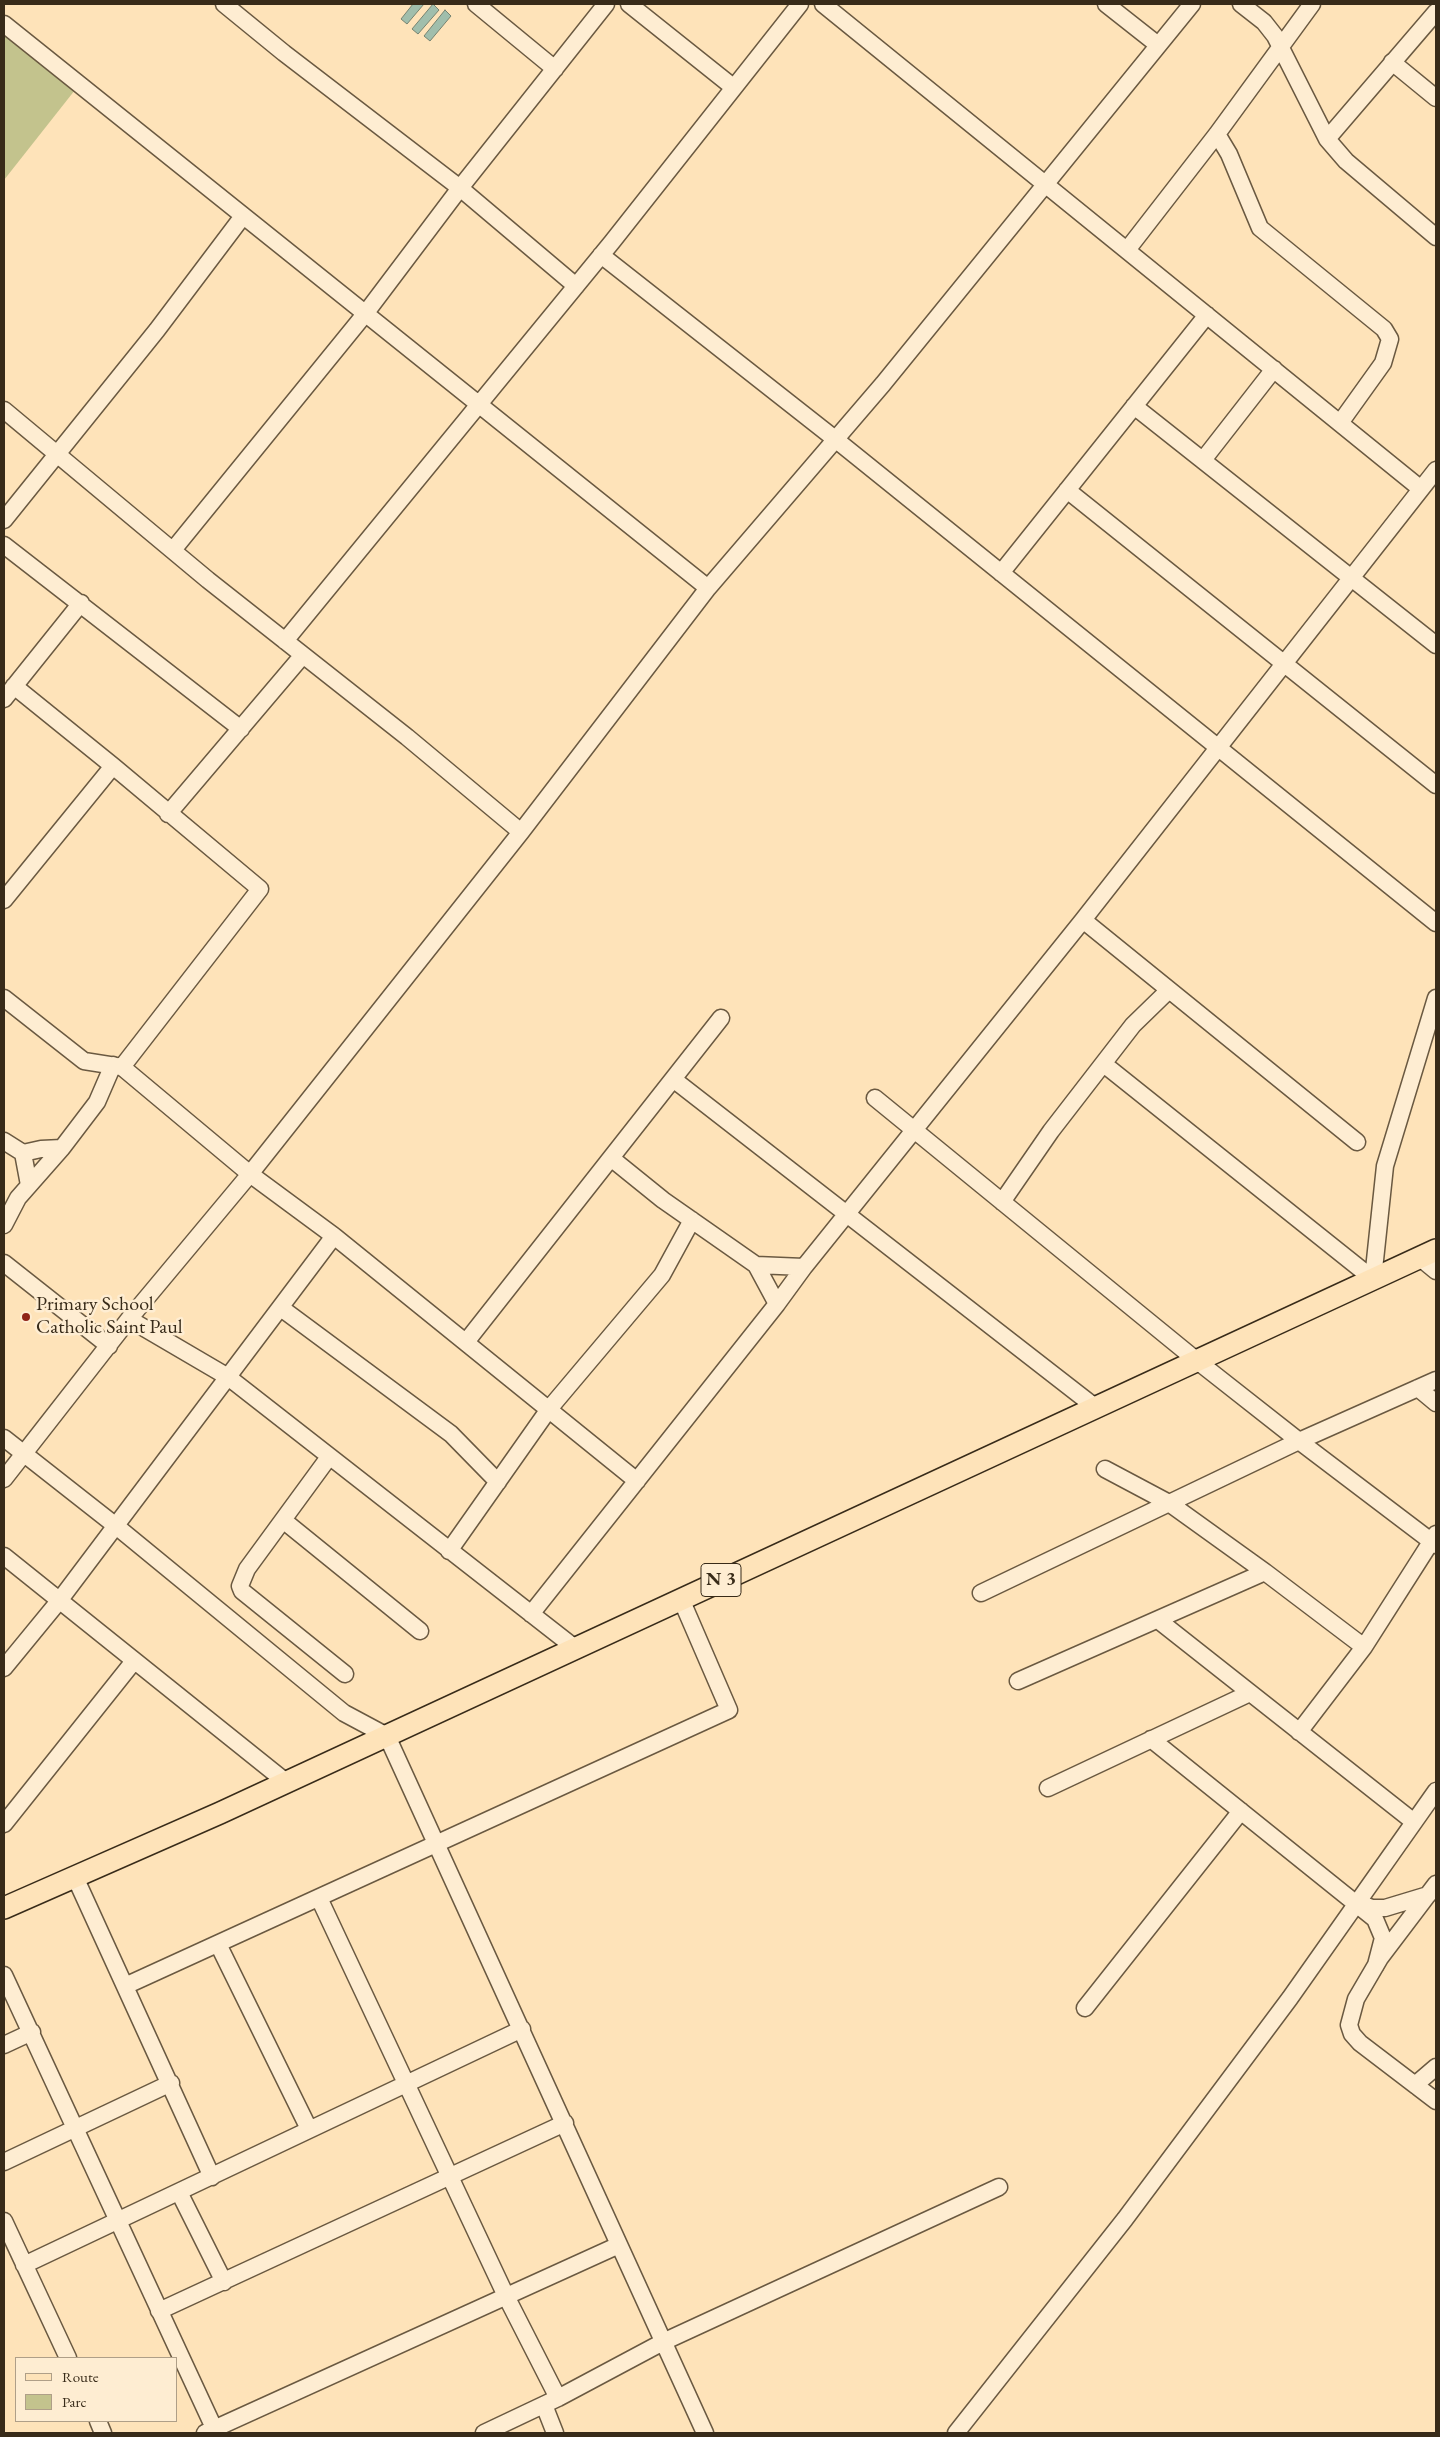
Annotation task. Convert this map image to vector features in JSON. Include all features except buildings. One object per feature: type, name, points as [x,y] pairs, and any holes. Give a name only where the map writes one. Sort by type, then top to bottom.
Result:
[{"type":"main road","name":"N 3","points":[[4,1908],[387,1736],[1428,1254]]},
{"type":"street","points":[[224,4],[284,53],[460,188],[576,286]]},
{"type":"street","points":[[476,4],[555,69]]},
{"type":"street","points":[[173,550],[365,314],[460,188],[606,4]]},
{"type":"street","points":[[629,4],[733,87]]},
{"type":"street","points":[[285,641],[601,256],[800,4]]},
{"type":"street","points":[[823,4],[1422,489]]},
{"type":"street","points":[[1106,4],[1158,45]]},
{"type":"street","points":[[4,1478],[129,1319],[250,1174],[521,832],[708,588],[835,439],[1192,4]]},
{"type":"street","points":[[1241,4],[1264,22],[1275,36],[1327,139],[1346,161],[1436,237]]},
{"type":"street","points":[[1127,250],[1217,134],[1312,4]]},
{"type":"street","points":[[1327,139],[1436,12]]},
{"type":"street","points":[[4,24],[708,588]]},
{"type":"street","points":[[1392,62],[1436,98]]},
{"type":"street","points":[[1217,134],[1232,162],[1260,228],[1384,328],[1390,338],[1383,363],[1340,423]]},
{"type":"street","points":[[4,520],[157,330],[243,216]]},
{"type":"street","points":[[601,256],[835,439],[1436,923]]},
{"type":"street","points":[[1001,573],[1206,315]]},
{"type":"street","points":[[1203,460],[1274,369]]},
{"type":"street","points":[[1134,406],[1436,645]]},
{"type":"street","points":[[4,410],[173,550],[521,832]]},
{"type":"street","points":[[531,1614],[778,1304],[804,1267],[848,1215],[1083,920],[1436,470]]},
{"type":"street","points":[[1067,490],[1436,785]]},
{"type":"street","points":[[4,545],[241,729]]},
{"type":"street","points":[[4,1225],[18,1198],[62,1148],[97,1102],[117,1066],[260,890],[113,766],[9,693],[80,603]]},
{"type":"street","points":[[168,814],[303,655]]},
{"type":"street","points":[[4,900],[113,766]]},
{"type":"street","points":[[1083,920],[1357,1142]]},
{"type":"street","points":[[1002,1202],[1051,1131],[1105,1064],[1133,1025],[1169,990]]},
{"type":"street","points":[[4,998],[84,1060],[117,1066],[250,1174],[334,1236],[637,1481]]},
{"type":"street","points":[[1373,1279],[1385,1166],[1436,998]]},
{"type":"street","points":[[466,1342],[721,1018]]},
{"type":"street","points":[[1105,1064],[1373,1279]]},
{"type":"street","points":[[673,1079],[1095,1407]]},
{"type":"street","points":[[875,1098],[1298,1441],[1434,1540],[1364,1647],[1299,1732]]},
{"type":"street","points":[[4,1141],[23,1153],[41,1149],[62,1148]]},
{"type":"street","points":[[23,1153],[29,1185]]},
{"type":"street","points":[[611,1158],[692,1220],[756,1265],[778,1304]]},
{"type":"street","points":[[449,1550],[549,1410],[662,1275],[692,1220]]},
{"type":"street","points":[[4,1668],[60,1601],[334,1236]]},
{"type":"street","points":[[1428,1254],[1436,1271]]},
{"type":"street","points":[[4,1263],[108,1346]]},
{"type":"street","points":[[756,1265],[804,1267]]},
{"type":"street","points":[[281,1308],[452,1434],[498,1482]]},
{"type":"street","points":[[129,1319],[228,1378],[574,1648]]},
{"type":"street","points":[[980,1593],[1298,1441],[1436,1380]]},
{"type":"street","points":[[1418,1388],[1436,1403]]},
{"type":"street","points":[[4,1438],[116,1526],[344,1713],[387,1736],[705,2433]]},
{"type":"street","points":[[329,1456],[247,1569],[240,1586],[242,1591],[345,1674]]},
{"type":"street","points":[[1105,1469],[1169,1503],[1265,1572],[1364,1647]]},
{"type":"street","points":[[283,1520],[420,1631]]},
{"type":"street","points":[[4,1556],[286,1782]]},
{"type":"street","points":[[1018,1681],[1265,1572]]},
{"type":"street","points":[[125,1986],[729,1710],[681,1599]]},
{"type":"street","points":[[1158,1620],[1414,1822]]},
{"type":"street","points":[[4,1824],[134,1661]]},
{"type":"street","points":[[1048,1788],[1250,1693]]},
{"type":"street","points":[[1151,1740],[1375,1918],[1383,1938],[1376,1965]]},
{"type":"street","points":[[956,2433],[1125,2220],[1290,1998],[1436,1791]]},
{"type":"street","points":[[1085,2008],[1241,1811]]},
{"type":"street","points":[[75,1877],[212,2177]]},
{"type":"street","points":[[1356,1903],[1372,1908],[1385,1908],[1432,1889]]},
{"type":"street","points":[[1432,1889],[1376,1965],[1356,1999],[1349,2025],[1352,2034],[1360,2043],[1436,2101]]},
{"type":"street","points":[[319,1898],[506,2296],[551,2402],[555,2433]]},
{"type":"street","points":[[218,1944],[309,2129]]},
{"type":"street","points":[[4,1975],[32,2032],[159,2311],[209,2431],[619,2245]]},
{"type":"street","points":[[24,2265],[522,2029]]},
{"type":"street","points":[[4,2045],[32,2032]]},
{"type":"street","points":[[1415,2085],[1436,2068]]},
{"type":"street","points":[[4,2162],[170,2083]]},
{"type":"street","points":[[159,2311],[451,2178],[564,2123]]},
{"type":"street","points":[[484,2433],[551,2402],[663,2342],[999,2186]]},
{"type":"street","points":[[179,2192],[224,2282]]},
{"type":"street","points":[[4,2221],[68,2357]]},
{"type":"green space","points":[[4,33],[75,90],[4,180]]},
{"type":"shaded area","points":[[413,4],[424,4],[407,24],[401,19]]},
{"type":"shaded area","points":[[433,4],[439,10],[418,34],[412,29]]},
{"type":"shaded area","points":[[445,10],[451,16],[430,41],[424,36]]},
{"type":"place","name":"Primary School Catholic Saint Paul","points":[[26,1317]]}]
